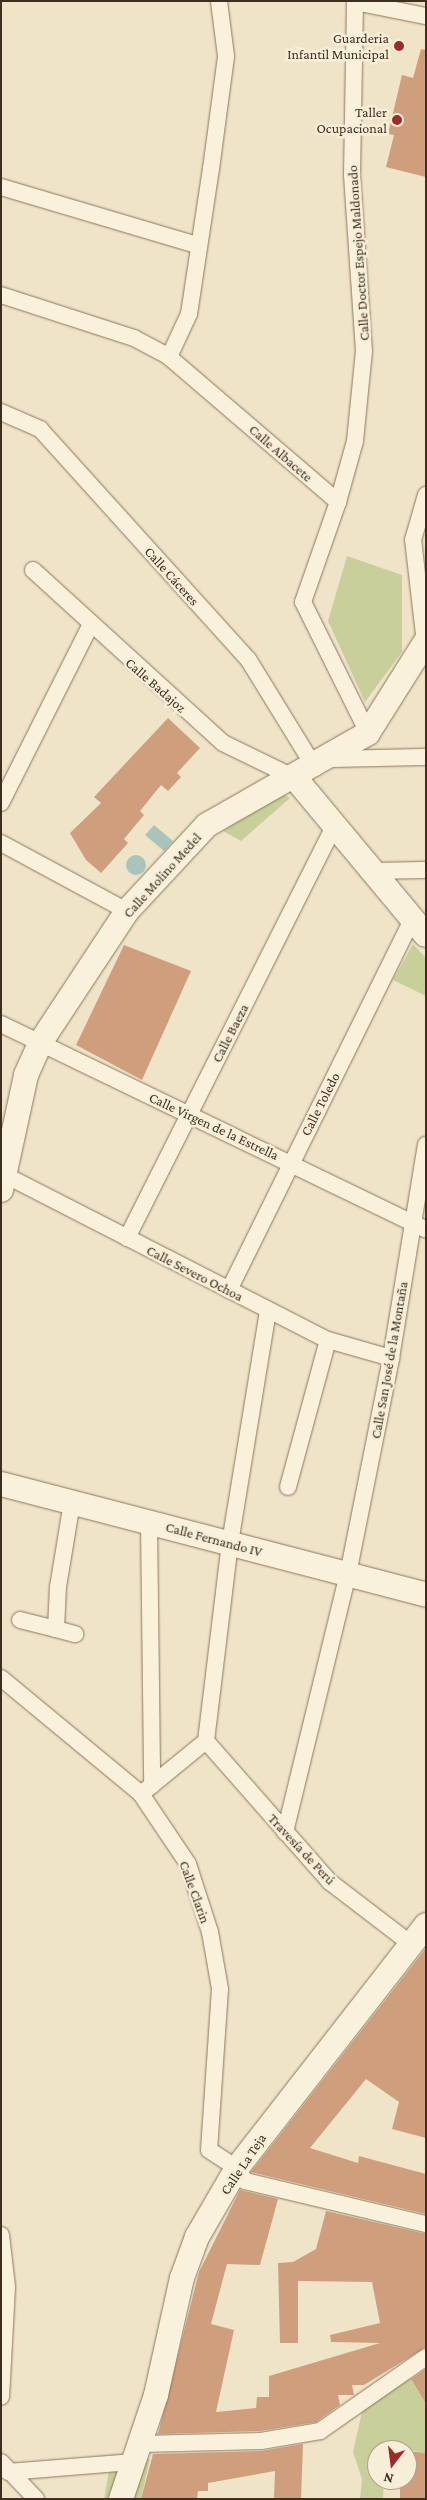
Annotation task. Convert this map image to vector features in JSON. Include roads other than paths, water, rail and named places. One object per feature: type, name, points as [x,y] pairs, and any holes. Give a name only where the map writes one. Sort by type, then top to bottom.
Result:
[{"type":"street","points":[[169,357],[189,314],[197,245],[226,56],[219,1]]},
{"type":"street","points":[[355,2],[426,16]]},
{"type":"street","name":"Calle Doctor Espejo Maldonado","points":[[338,502],[355,441],[364,351],[352,175],[355,2]]},
{"type":"street","points":[[1,187],[197,245]]},
{"type":"street","name":"Calle Albacete","points":[[1,295],[134,338],[169,357],[338,502]]},
{"type":"street","name":"Calle Cáceres","points":[[1,412],[40,429],[248,659],[313,768]]},
{"type":"street","points":[[424,645],[413,540],[426,495]]},
{"type":"street","points":[[338,502],[303,602],[368,733]]},
{"type":"street","name":"Calle Badajoz","points":[[32,570],[90,626],[222,743],[313,768]]},
{"type":"street","points":[[1,803],[90,626]]},
{"type":"street","name":"Calle Molino Medel","points":[[3,1182],[26,1075],[40,1043],[127,911],[207,826],[313,768],[368,733],[424,645]]},
{"type":"street","points":[[419,926],[334,828],[313,768],[426,757]]},
{"type":"street","name":"Calle Baeza","points":[[126,1238],[334,828]]},
{"type":"street","points":[[1,842],[127,911]]},
{"type":"street","points":[[372,871],[426,870]]},
{"type":"street","name":"Calle Toledo","points":[[229,1290],[291,1162],[419,926]]},
{"type":"street","name":"Calle Virgen de la Estrella","points":[[1,1024],[419,1225]]},
{"type":"street","name":"Calle San José de la Montaña","points":[[285,1832],[348,1574],[419,1225],[426,1145]]},
{"type":"street","name":"Calle Severo Ochoa","points":[[3,1182],[126,1238],[328,1340],[391,1358]]},
{"type":"street","points":[[147,1790],[206,1741],[230,1543],[268,1310]]},
{"type":"street","points":[[288,1487],[328,1340]]},
{"type":"street","name":"Calle Fernando IV","points":[[1,1484],[426,1595]]},
{"type":"street","points":[[56,1629],[58,1587],[72,1502]]},
{"type":"street","points":[[147,1790],[150,1522]]},
{"type":"street","points":[[20,1620],[75,1634]]},
{"type":"street","name":"Calle Clarin","points":[[1,1678],[147,1790],[188,1864],[210,1932],[220,1989],[209,2150],[237,2168]]},
{"type":"street","name":"Travesía de Perú","points":[[206,1741],[330,1882],[411,1944]]},
{"type":"street","name":"Calle La Teja","points":[[121,2499],[136,2453],[182,2278],[197,2238],[237,2168],[426,1925]]},
{"type":"street","points":[[237,2168],[245,2181],[426,2224]]},
{"type":"street","points":[[1,2236],[7,2287],[1,2397]]},
{"type":"street","points":[[5,2467],[261,2441],[320,2430],[426,2357]]},
{"type":"street","points":[[5,2467],[36,2499]]},
{"type":"water","points":[[154,825],[173,841],[164,851],[145,835]]},
{"type":"water","points":[[136,855],[143,858],[146,865],[143,872],[136,875],[129,872],[126,865],[129,858]]},
{"type":"place","name":"Guarderia Infantil Municipal","points":[[399,46]]},
{"type":"place","name":"Taller Ocupacional","points":[[397,120]]}]
